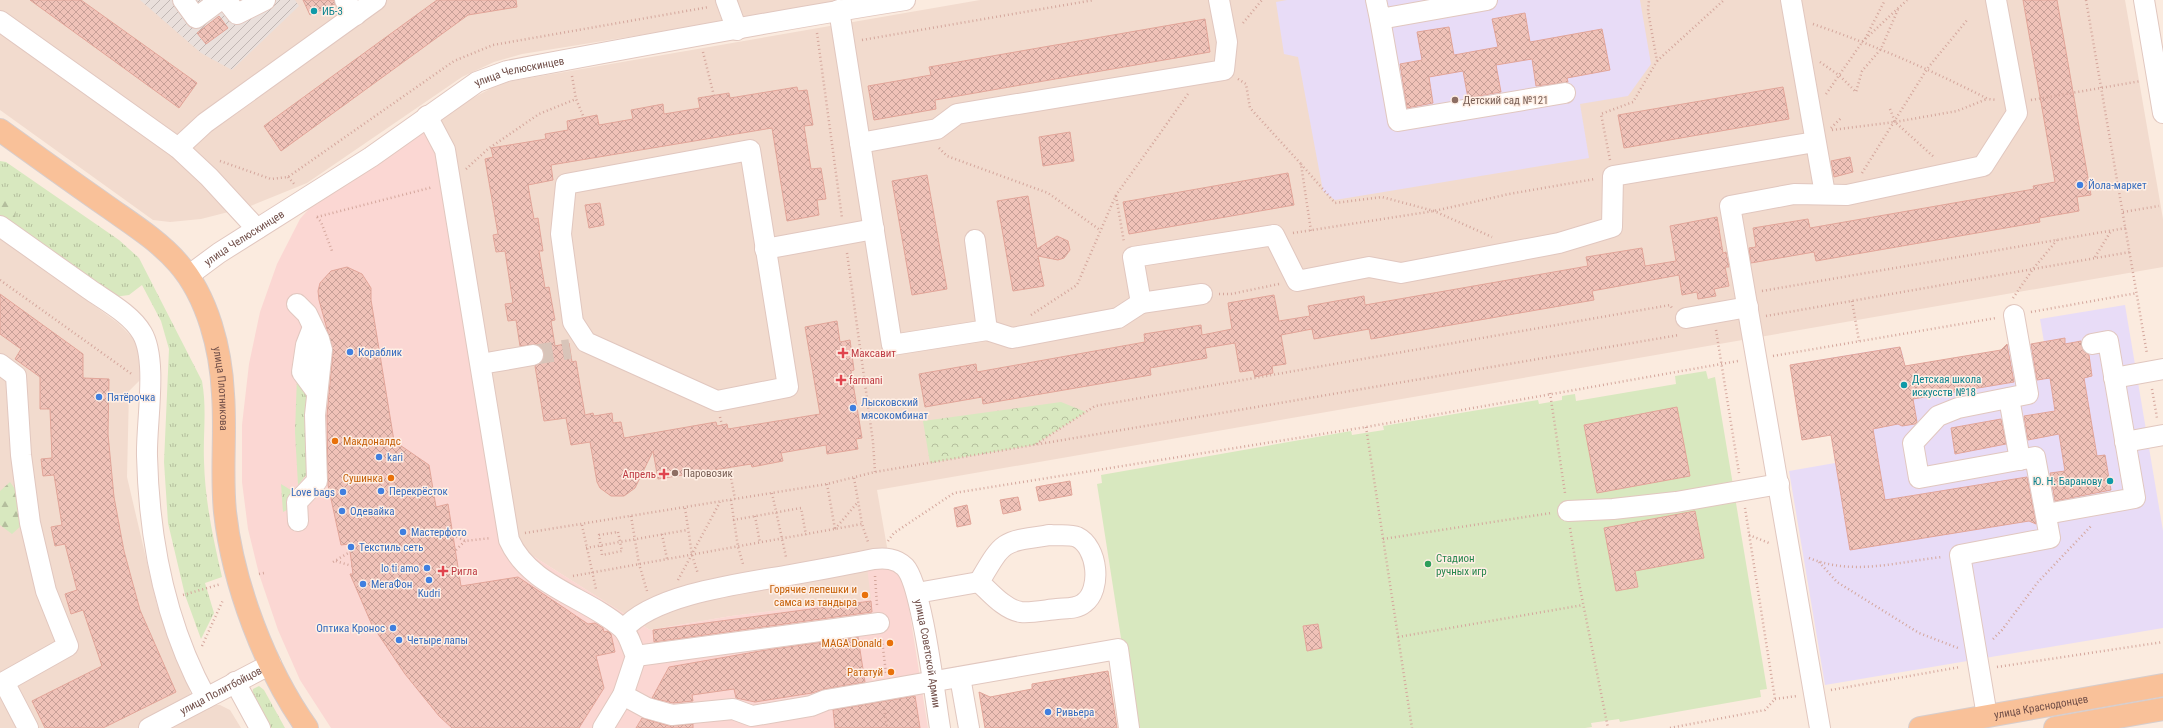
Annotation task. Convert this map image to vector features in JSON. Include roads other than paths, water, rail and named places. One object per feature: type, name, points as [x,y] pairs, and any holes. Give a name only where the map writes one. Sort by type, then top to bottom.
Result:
[{"type":"main road","name":"улица Плотникова","points":[[0,130],[139,229],[178,263],[188,276],[201,300],[220,364],[223,394],[222,463],[226,513],[231,546],[246,603],[271,664],[285,693],[308,728]]},
{"type":"main road","name":"улица Краснодонцев","points":[[1920,728],[2163,685]]},
{"type":"main road","name":"улица Краснодонцев","points":[[2055,728],[2163,709]]},
{"type":"street","points":[[183,0],[196,18],[220,0]]},
{"type":"street","points":[[226,0],[237,14],[265,0]]},
{"type":"street","points":[[178,148],[205,123],[350,8],[376,0]]},
{"type":"street","points":[[726,0],[736,30]]},
{"type":"street","name":"улица Челюскинцев","points":[[188,276],[257,229],[371,157],[477,82],[507,71],[569,59],[736,30],[839,10],[905,0]]},
{"type":"street","points":[[860,143],[937,129],[957,114],[1202,75],[1224,70],[1227,42],[1219,0]]},
{"type":"street","points":[[1487,0],[1378,10],[1398,121],[1565,93]]},
{"type":"street","points":[[1820,728],[1730,206],[1794,194],[1847,195],[1983,166],[2018,113],[1996,0]]},
{"type":"street","points":[[2144,0],[2163,113]]},
{"type":"street","points":[[1792,9],[1810,113],[1822,136],[1825,194]]},
{"type":"street","points":[[839,10],[892,345],[987,330],[1012,338],[1118,318],[1141,303],[1202,294]]},
{"type":"street","points":[[0,21],[178,148],[209,177],[257,229]]},
{"type":"street","points":[[427,116],[445,150],[509,536],[513,549],[526,565],[547,582],[604,615],[624,629],[636,656],[623,695],[603,728]]},
{"type":"street","points":[[1141,303],[1133,257],[1274,234],[1297,281],[1369,267],[1401,273],[1559,243],[1612,227],[1612,176],[1822,136]]},
{"type":"street","points":[[750,150],[765,249],[788,387],[717,401],[578,346],[573,322],[562,241],[566,184],[750,150]]},
{"type":"street","points":[[0,226],[125,314],[142,333],[150,362],[146,456],[152,523],[166,600],[191,670],[206,698]]},
{"type":"street","points":[[765,249],[874,229]]},
{"type":"street","points":[[975,240],[987,330]]},
{"type":"street","points":[[297,304],[307,314],[313,327],[306,345],[302,372],[316,391],[317,481],[296,502],[298,521]]},
{"type":"street","points":[[1681,321],[1748,307]]},
{"type":"street","points":[[1987,716],[1960,556],[2050,538],[2035,457],[1919,478],[1913,443],[1938,416],[1958,408],[2028,394],[2008,316]]},
{"type":"street","points":[[2046,514],[2135,498],[2108,341],[2092,344]]},
{"type":"street","points":[[481,364],[533,355]]},
{"type":"street","points":[[0,364],[16,376],[21,455],[30,523],[46,591],[68,646],[2,678],[28,728]]},
{"type":"street","points":[[2114,378],[2156,370]]},
{"type":"street","points":[[2009,398],[2020,460]]},
{"type":"street","points":[[2125,442],[2161,435]]},
{"type":"street","points":[[1568,511],[1613,509],[1676,502],[1779,484]]},
{"type":"street","points":[[1050,536],[1076,536],[1086,542],[1091,552],[1095,586],[1091,596],[1083,604],[1072,608],[1020,612],[1000,601],[978,582],[1003,546],[1011,541],[1050,536]]},
{"type":"street","points":[[624,629],[638,615],[704,592],[749,582],[874,559],[886,558],[898,561],[906,568],[917,594]]},
{"type":"street","name":"улица Советской Армии","points":[[940,728],[917,594],[978,582]]},
{"type":"street","points":[[636,656],[879,623]]},
{"type":"street","points":[[623,695],[647,708],[672,715],[733,708],[752,716],[811,706],[826,700],[1118,649],[1129,728]]},
{"type":"street","name":"улица Политбойцов","points":[[149,728],[271,664]]},
{"type":"street","points":[[960,677],[969,728]]},
{"type":"street","points":[[235,682],[260,728]]},
{"type":"tunnel","points":[[533,355],[570,349]]},
{"type":"place","name":"ИБ-3","points":[[314,11]]},
{"type":"place","name":"Детский сад №121","points":[[1455,100]]},
{"type":"place","name":"Йола-маркет","points":[[2080,185]]},
{"type":"place","name":"Кораблик","points":[[350,352]]},
{"type":"place","name":"Максавит","points":[[843,353]]},
{"type":"place","name":"farmani","points":[[841,380]]},
{"type":"place","name":"Детская школа искусств №18","points":[[1904,385]]},
{"type":"place","name":"Пятёрочка","points":[[99,397]]},
{"type":"place","name":"Лысковский мясокомбинат","points":[[853,408]]},
{"type":"place","name":"Макдоналдс","points":[[335,441]]},
{"type":"place","name":"kari","points":[[379,457]]},
{"type":"place","name":"Паровозик","points":[[675,473]]},
{"type":"place","name":"Апрель","points":[[664,474]]},
{"type":"place","name":"Сушинка","points":[[391,478]]},
{"type":"place","name":"Ю. Н. Баранову","points":[[2110,481]]},
{"type":"place","name":"Перекрёсток","points":[[381,491]]},
{"type":"place","name":"Love bags","points":[[343,492]]},
{"type":"place","name":"Одевайка","points":[[342,511]]},
{"type":"place","name":"Мастерфото","points":[[403,532]]},
{"type":"place","name":"Текстиль сеть","points":[[351,547]]},
{"type":"place","name":"Стадион ручных игр","points":[[1428,564]]},
{"type":"place","name":"lo ti amo","points":[[427,568]]},
{"type":"place","name":"Ригла","points":[[443,571]]},
{"type":"place","name":"Kudri","points":[[429,580]]},
{"type":"place","name":"МегаФон","points":[[363,584]]},
{"type":"place","name":"Горячие лепешки и самса из тандыра","points":[[865,595]]},
{"type":"place","name":"Оптика Кронос","points":[[393,628]]},
{"type":"place","name":"Четыре лапы","points":[[399,640]]},
{"type":"place","name":"MAGA Donald","points":[[890,643]]},
{"type":"place","name":"Рататуй","points":[[891,672]]},
{"type":"place","name":"Ривьера","points":[[1048,712]]}]
